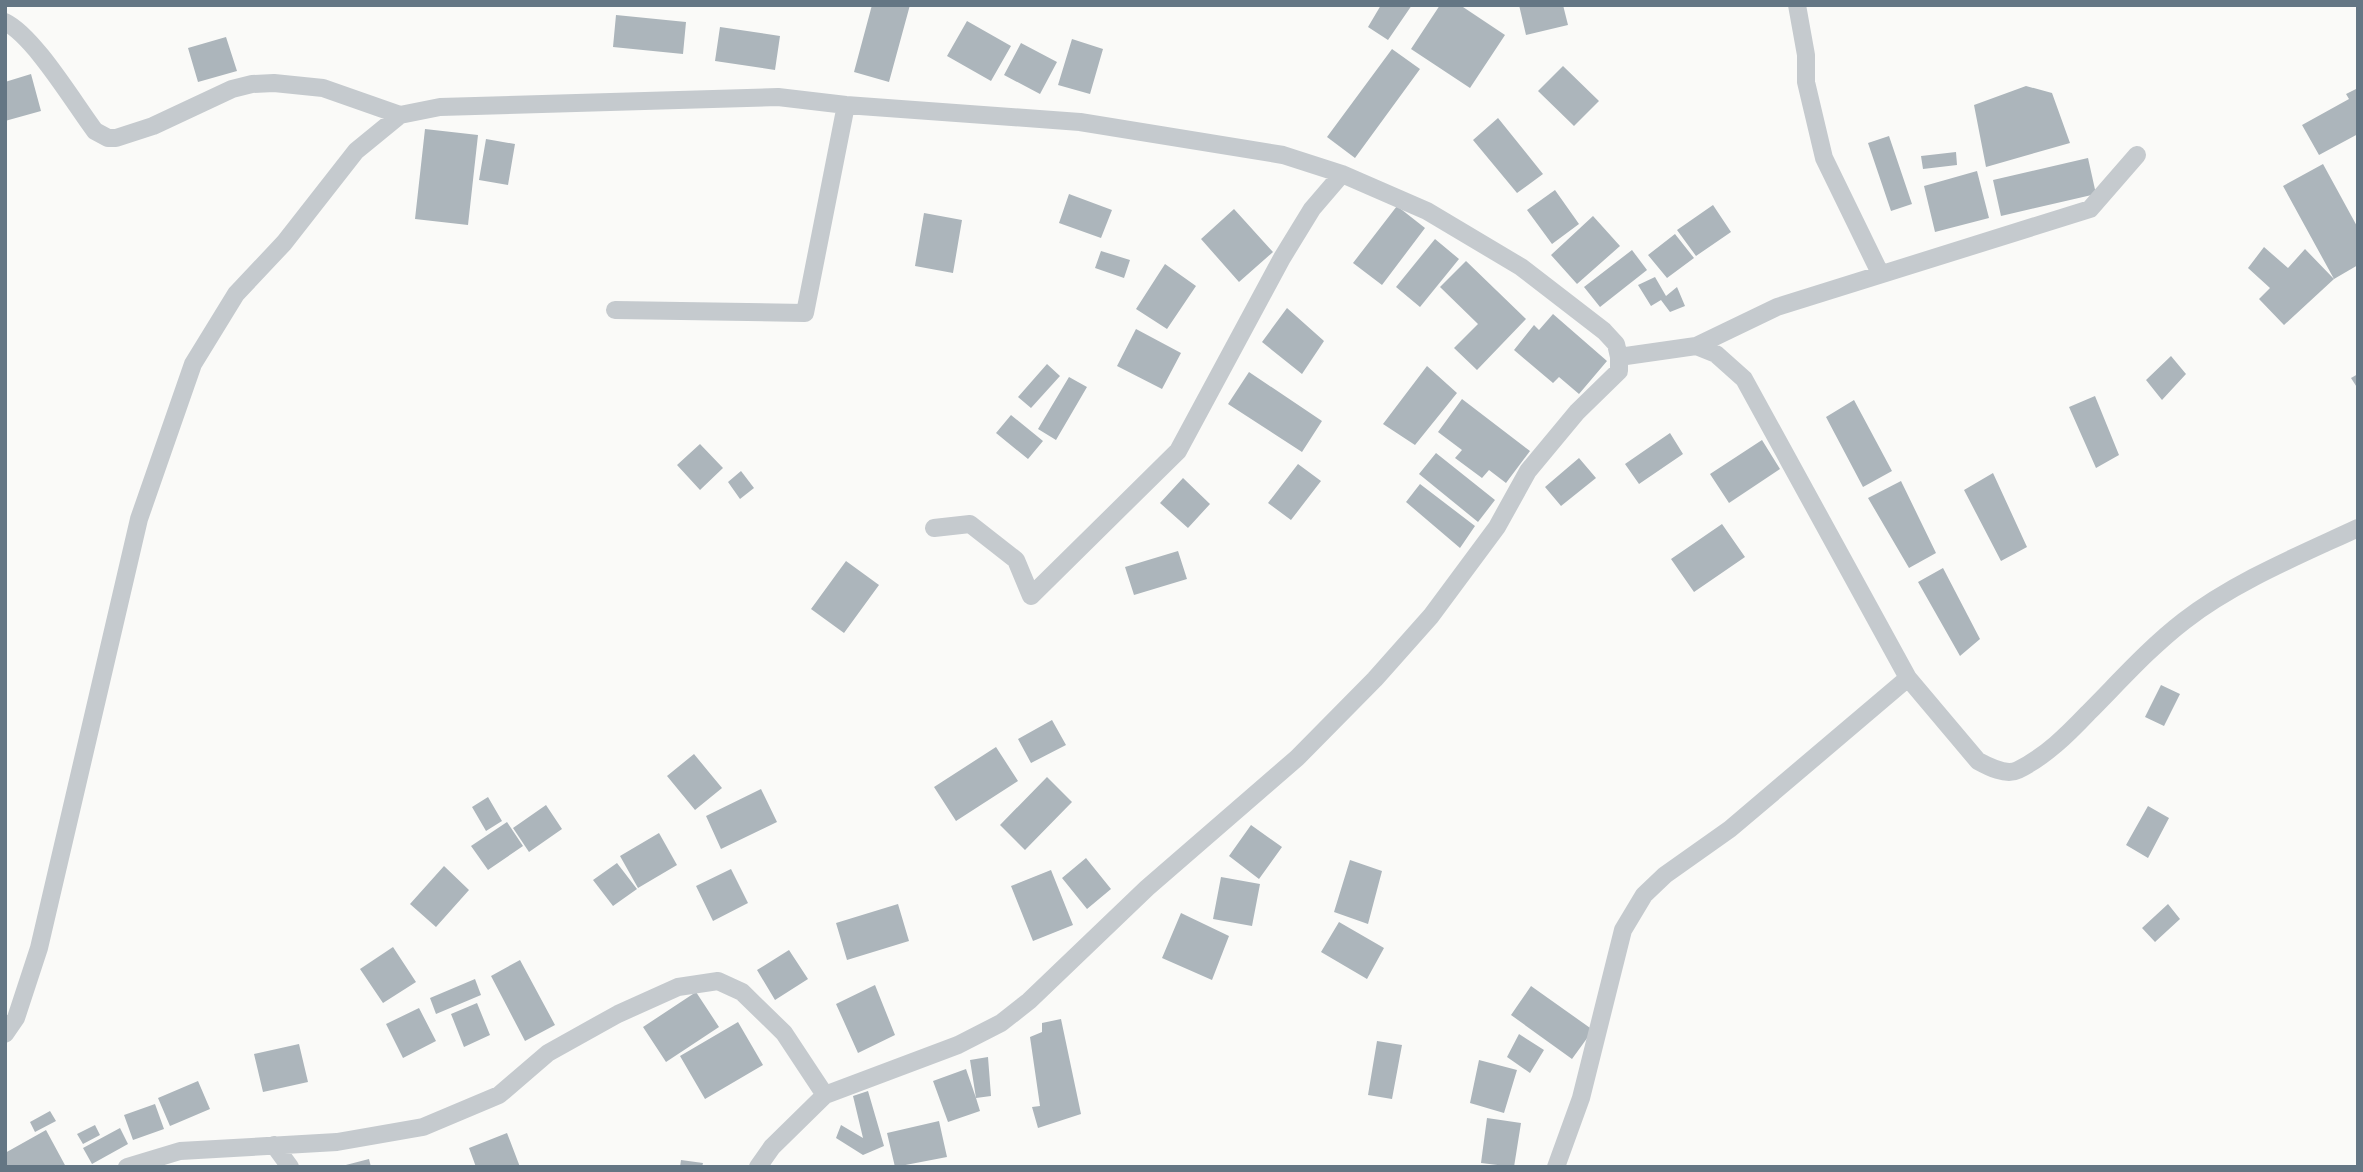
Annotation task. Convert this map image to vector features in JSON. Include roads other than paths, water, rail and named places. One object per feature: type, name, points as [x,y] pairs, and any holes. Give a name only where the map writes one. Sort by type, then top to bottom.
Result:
[{"type":"street","points":[[1797,5],[1806,55],[1808,92],[1824,158],[1880,273]]},
{"type":"street","points":[[5,22],[14,26],[30,42],[94,131],[108,138],[153,126],[232,89],[274,83],[323,88],[400,115]]},
{"type":"street","points":[[5,1034],[39,948],[139,519],[193,364],[236,294],[284,243],[356,151],[400,115],[440,107],[778,97],[846,105],[1080,122],[1283,155],[1342,174],[1427,211],[1521,267],[1604,331],[1616,344],[1619,371],[1556,435],[1524,475],[1497,527],[1432,616],[1297,758],[1147,888],[1046,986],[1001,1023],[958,1045],[825,1095],[772,1147],[758,1167]]},
{"type":"street","points":[[615,310],[805,313],[846,105]]},
{"type":"street","points":[[1619,357],[1696,346],[1777,307],[2090,209],[2137,155]]},
{"type":"street","points":[[934,528],[970,524],[1016,560],[1031,596],[1178,451],[1282,258],[1312,209],[1342,174]]},
{"type":"street","points":[[1696,346],[1716,354],[1744,379],[1908,678],[1978,761],[1993,769],[2014,772],[2039,758],[2185,620],[2282,564],[2358,528]]},
{"type":"street","points":[[1556,1167],[1581,1098],[1623,930],[1644,895],[1665,875],[1730,829],[1908,678]]},
{"type":"street","points":[[127,1167],[180,1151],[337,1142],[423,1127],[499,1095],[548,1053],[618,1014],[678,986],[718,981],[742,992],[784,1033],[825,1095]]},
{"type":"street","points":[[274,1145],[290,1167]]}]
